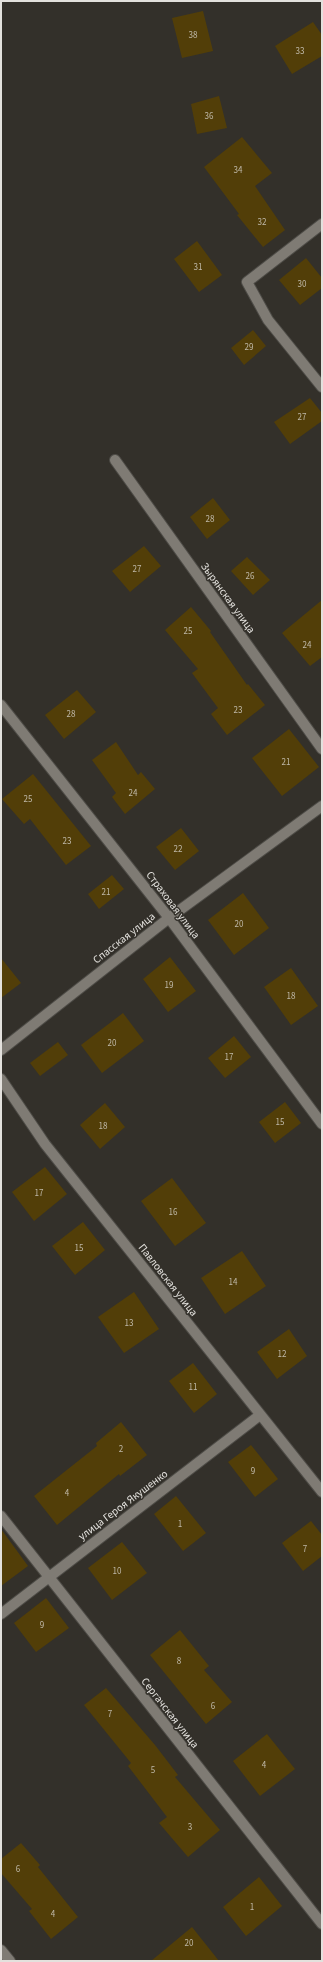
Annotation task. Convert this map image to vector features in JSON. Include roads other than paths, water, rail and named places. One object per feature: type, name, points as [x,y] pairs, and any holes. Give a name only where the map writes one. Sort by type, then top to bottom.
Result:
[{"type":"street","points":[[322,224],[246,282],[268,320],[322,387]]},
{"type":"street","name":"Зырянская улица","points":[[115,460],[322,749]]},
{"type":"street","name":"Страховая улица","points":[[1,704],[169,918],[322,1124]]},
{"type":"street","name":"Спасская улица","points":[[1,1050],[169,918],[322,806]]},
{"type":"street","name":"Павловская улица","points":[[1,1079],[45,1144],[322,1492]]},
{"type":"street","name":"улица Героя Якушенко","points":[[1,1614],[260,1415]]},
{"type":"street","name":"Сергачская улица","points":[[1,1516],[322,1924]]},
{"type":"street","points":[[1,1950],[10,1961]]}]
